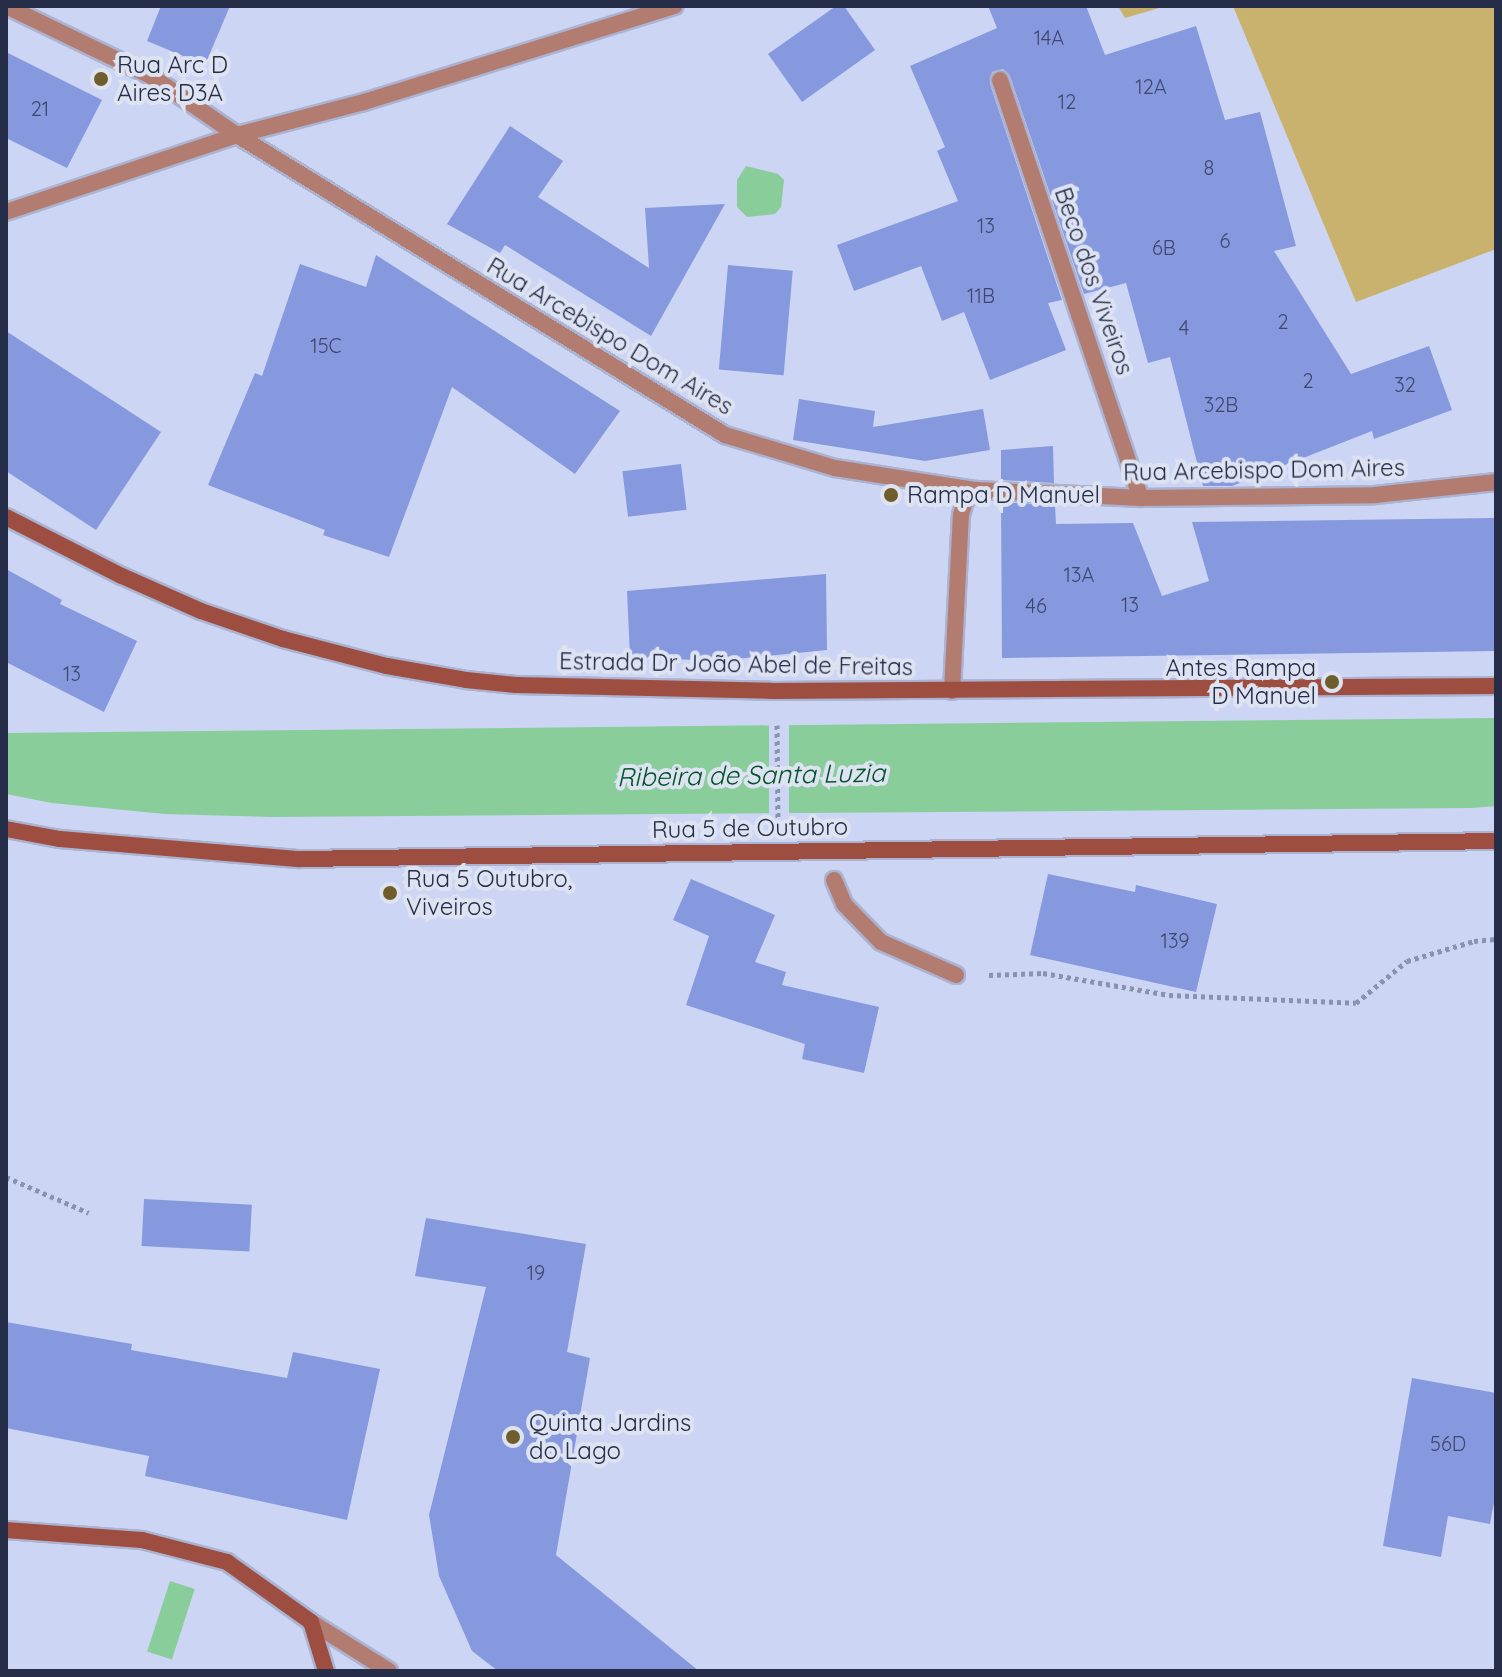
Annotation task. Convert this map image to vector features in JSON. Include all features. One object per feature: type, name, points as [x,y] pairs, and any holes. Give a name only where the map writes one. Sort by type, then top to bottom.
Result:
[{"type":"main road","name":"Estrada Dr João Abel de Freitas","points":[[6,517],[122,576],[201,611],[283,639],[387,666],[516,685],[952,691],[1496,686]]},
{"type":"main road","name":"Rua 5 de Outubro","points":[[6,829],[60,839],[300,859],[1496,841]]},
{"type":"main road","points":[[6,1530],[142,1540],[227,1562],[311,1622],[326,1671]]},
{"type":"street","name":"Rua Arcebispo Dom Aires","points":[[6,6],[151,76],[237,135],[725,435],[835,468],[976,490],[1141,498],[1375,495],[1496,482]]},
{"type":"street","points":[[6,212],[237,135],[364,102],[674,6]]},
{"type":"street","name":"Beco dos Viveiros","points":[[1000,80],[1141,498]]},
{"type":"street","points":[[952,691],[961,515],[965,501],[976,490]]},
{"type":"street","points":[[834,880],[844,904],[881,942],[956,975]]},
{"type":"street","points":[[311,1622],[389,1671]]},
{"type":"path","points":[[776,719],[778,820]]},
{"type":"path","points":[[956,975],[1043,973],[1169,995],[1356,1003],[1407,961],[1474,941],[1496,939]]},
{"type":"path","points":[[6,1177],[89,1213]]},
{"type":"shaded area","points":[[1118,6],[1166,6],[1125,18]]},
{"type":"shaded area","points":[[1233,6],[1496,6],[1496,249],[1356,302]]},
{"type":"water","points":[[746,166],[778,174],[784,180],[781,207],[775,214],[747,217],[737,207],[737,180]]},
{"type":"water","name":"Ribeira de Santa Luzia","points":[[1496,718],[1496,806],[1472,808],[270,817],[165,814],[52,803],[6,794],[6,733]]},
{"type":"water","points":[[170,1581],[195,1589],[172,1659],[147,1651]]},
{"type":"pier","points":[[769,724],[789,724],[789,815],[769,815]]},
{"type":"building","points":[[161,6],[230,6],[205,65],[147,41]]},
{"type":"building","points":[[836,6],[844,6],[875,50],[802,102],[768,54]]},
{"type":"building","points":[[988,6],[1086,6],[1105,55],[1196,26],[1225,120],[1260,112],[1296,246],[1274,251],[1351,374],[1429,346],[1452,410],[1374,439],[1372,431],[1232,486],[1203,486],[1170,357],[1148,363],[1126,283],[1084,294],[1010,76],[1003,69],[992,72],[990,84],[1062,300],[1048,303],[1066,350],[990,380],[964,312],[942,321],[921,266],[854,291],[837,245],[958,201],[937,151],[945,147],[910,66],[997,28]]},
{"type":"building","points":[[6,52],[102,100],[67,168],[6,138]]},
{"type":"building","points":[[510,126],[563,161],[538,197],[649,268],[645,208],[725,204],[651,336],[505,245],[500,253],[447,224]]},
{"type":"building","points":[[376,255],[620,411],[575,474],[452,387],[389,557],[323,535],[325,530],[208,485],[255,373],[262,376],[300,264],[366,287]]},
{"type":"building","points":[[728,265],[793,271],[784,375],[719,370]]},
{"type":"building","points":[[6,331],[161,432],[96,530],[6,471]]},
{"type":"building","points":[[799,399],[875,411],[873,427],[983,409],[990,450],[925,461],[793,440]]},
{"type":"building","points":[[1053,446],[1054,483],[1001,480],[1001,450]]},
{"type":"building","points":[[681,464],[687,510],[628,517],[622,471]]},
{"type":"building","points":[[1001,502],[1055,505],[1056,524],[1133,523],[1162,596],[1209,581],[1192,522],[1496,518],[1496,651],[1002,658]]},
{"type":"building","points":[[6,569],[62,600],[60,604],[137,641],[104,712],[6,662]]},
{"type":"building","points":[[826,574],[827,650],[715,661],[630,657],[627,591]]},
{"type":"building","points":[[1048,874],[1135,892],[1136,885],[1217,904],[1196,992],[1030,955]]},
{"type":"building","points":[[691,879],[775,915],[755,962],[786,972],[782,985],[879,1007],[864,1073],[802,1059],[805,1044],[686,1005],[709,936],[673,920]]},
{"type":"building","points":[[144,1199],[252,1205],[249,1252],[142,1246]]},
{"type":"building","name":"Quinta Jardins do Lago","points":[[426,1218],[586,1244],[567,1352],[590,1358],[556,1555],[699,1671],[498,1671],[472,1651],[439,1576],[429,1515],[486,1287],[415,1276]]},
{"type":"building","points":[[6,1322],[132,1344],[131,1350],[287,1378],[293,1352],[380,1369],[347,1520],[145,1476],[149,1456],[6,1428]]},
{"type":"building","points":[[1412,1378],[1496,1393],[1496,1492],[1490,1524],[1448,1516],[1441,1557],[1383,1546]]},
{"type":"place","name":"Rua Arc D Aires D3A","points":[[101,79]]},
{"type":"place","name":"Rampa D Manuel","points":[[891,495]]},
{"type":"place","name":"Antes Rampa D Manuel","points":[[1332,682]]},
{"type":"place","name":"Rua 5 Outubro, Viveiros","points":[[390,893]]},
{"type":"place","name":"Quinta Jardins do Lago","points":[[513,1437]]}]
